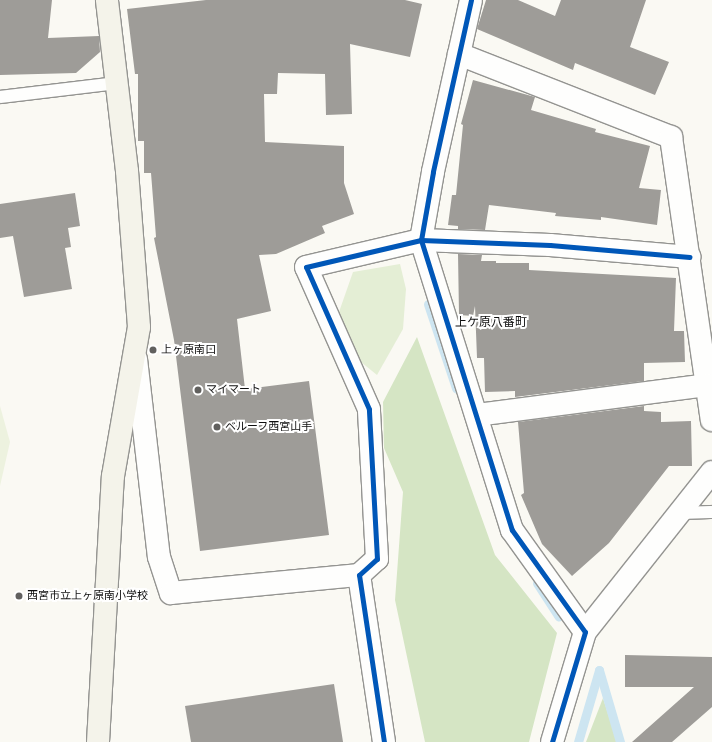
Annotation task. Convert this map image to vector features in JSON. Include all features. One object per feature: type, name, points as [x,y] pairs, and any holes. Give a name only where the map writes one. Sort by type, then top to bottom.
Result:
[{"type":"street","points":[[98,742],[113,476],[139,327],[117,83],[107,0]]},
{"type":"street","points":[[471,0],[433,172],[421,240],[512,530],[585,632]]},
{"type":"street","points":[[459,54],[671,137],[708,377],[712,420]]},
{"type":"street","points":[[135,351],[159,557],[172,593],[359,575],[377,559],[369,410],[306,267],[421,240],[550,246],[689,257]]},
{"type":"street","points":[[477,415],[708,377]]},
{"type":"street","points":[[552,742],[585,632],[712,472]]},
{"type":"street","points":[[359,575],[384,742]]},
{"type":"lane","points":[[0,97],[117,83]]},
{"type":"lane","points":[[680,513],[712,512]]},
{"type":"green space","points":[[400,264],[406,289],[403,329],[377,375],[356,358],[339,312],[353,272]]},
{"type":"green space","points":[[417,337],[495,555],[557,633],[529,742],[425,742],[395,600],[403,492],[384,448],[383,402]]},
{"type":"green space","points":[[0,406],[10,442],[0,486]]},
{"type":"green space","points":[[603,698],[617,742],[586,742]]},
{"type":"building","points":[[0,0],[52,0],[48,38],[99,36],[100,52],[76,73],[0,75]]},
{"type":"building","points":[[206,0],[405,0],[422,4],[410,57],[350,44],[352,114],[326,115],[325,74],[278,73],[277,94],[264,94],[265,142],[344,146],[344,183],[354,214],[322,226],[325,233],[276,254],[259,255],[271,311],[237,319],[245,389],[309,381],[329,535],[200,551],[174,340],[154,238],[156,237],[151,173],[144,173],[144,141],[138,141],[138,74],[135,74],[127,9]]},
{"type":"building","points":[[486,0],[518,0],[555,16],[561,0],[646,0],[630,47],[669,62],[655,95],[575,63],[573,70],[477,29]]},
{"type":"building","points":[[473,80],[535,97],[531,110],[596,129],[595,132],[650,146],[639,188],[661,190],[657,225],[601,217],[601,220],[555,216],[556,213],[489,205],[485,230],[458,229],[458,226],[448,225],[452,195],[456,195],[463,125],[461,124]]},
{"type":"building","points":[[75,193],[80,226],[68,228],[71,247],[65,248],[72,289],[24,297],[13,236],[0,238],[0,204]]},
{"type":"building","points":[[458,254],[482,255],[481,261],[496,261],[496,263],[529,263],[529,270],[676,278],[674,331],[684,331],[685,362],[644,363],[644,381],[515,397],[515,391],[485,392],[484,358],[477,358],[475,306],[473,316],[459,315]]},
{"type":"building","points":[[644,406],[644,411],[661,412],[661,422],[691,421],[692,466],[669,466],[609,543],[572,576],[542,544],[521,495],[524,493],[518,422]]},
{"type":"building","points":[[625,655],[712,657],[712,707],[672,742],[632,742],[694,687],[625,687]]},
{"type":"building","points":[[334,684],[343,742],[191,742],[185,706]]},
{"type":"waterway","points":[[428,304],[456,388]]},
{"type":"waterway","points":[[537,583],[559,617]]},
{"type":"waterway","points":[[599,670],[620,742]]},
{"type":"waterway","points":[[578,742],[599,670]]},
{"type":"cycle path","points":[[471,0],[433,172],[421,240],[512,530],[585,632],[552,742]]},
{"type":"cycle path","points":[[384,742],[359,575],[377,559],[369,409],[306,267],[421,240],[550,245],[689,257]]},
{"type":"place","name":"上ヶ原南口","points":[[153,350]]},
{"type":"place","name":"マイマート","points":[[198,390]]},
{"type":"place","name":"ベルーフ西宮山手","points":[[217,427]]},
{"type":"place","name":"西宮市立上ヶ原南小学校","points":[[19,596]]},
{"type":"district","name":"上ケ原八番町","points":[[491,323]]}]
